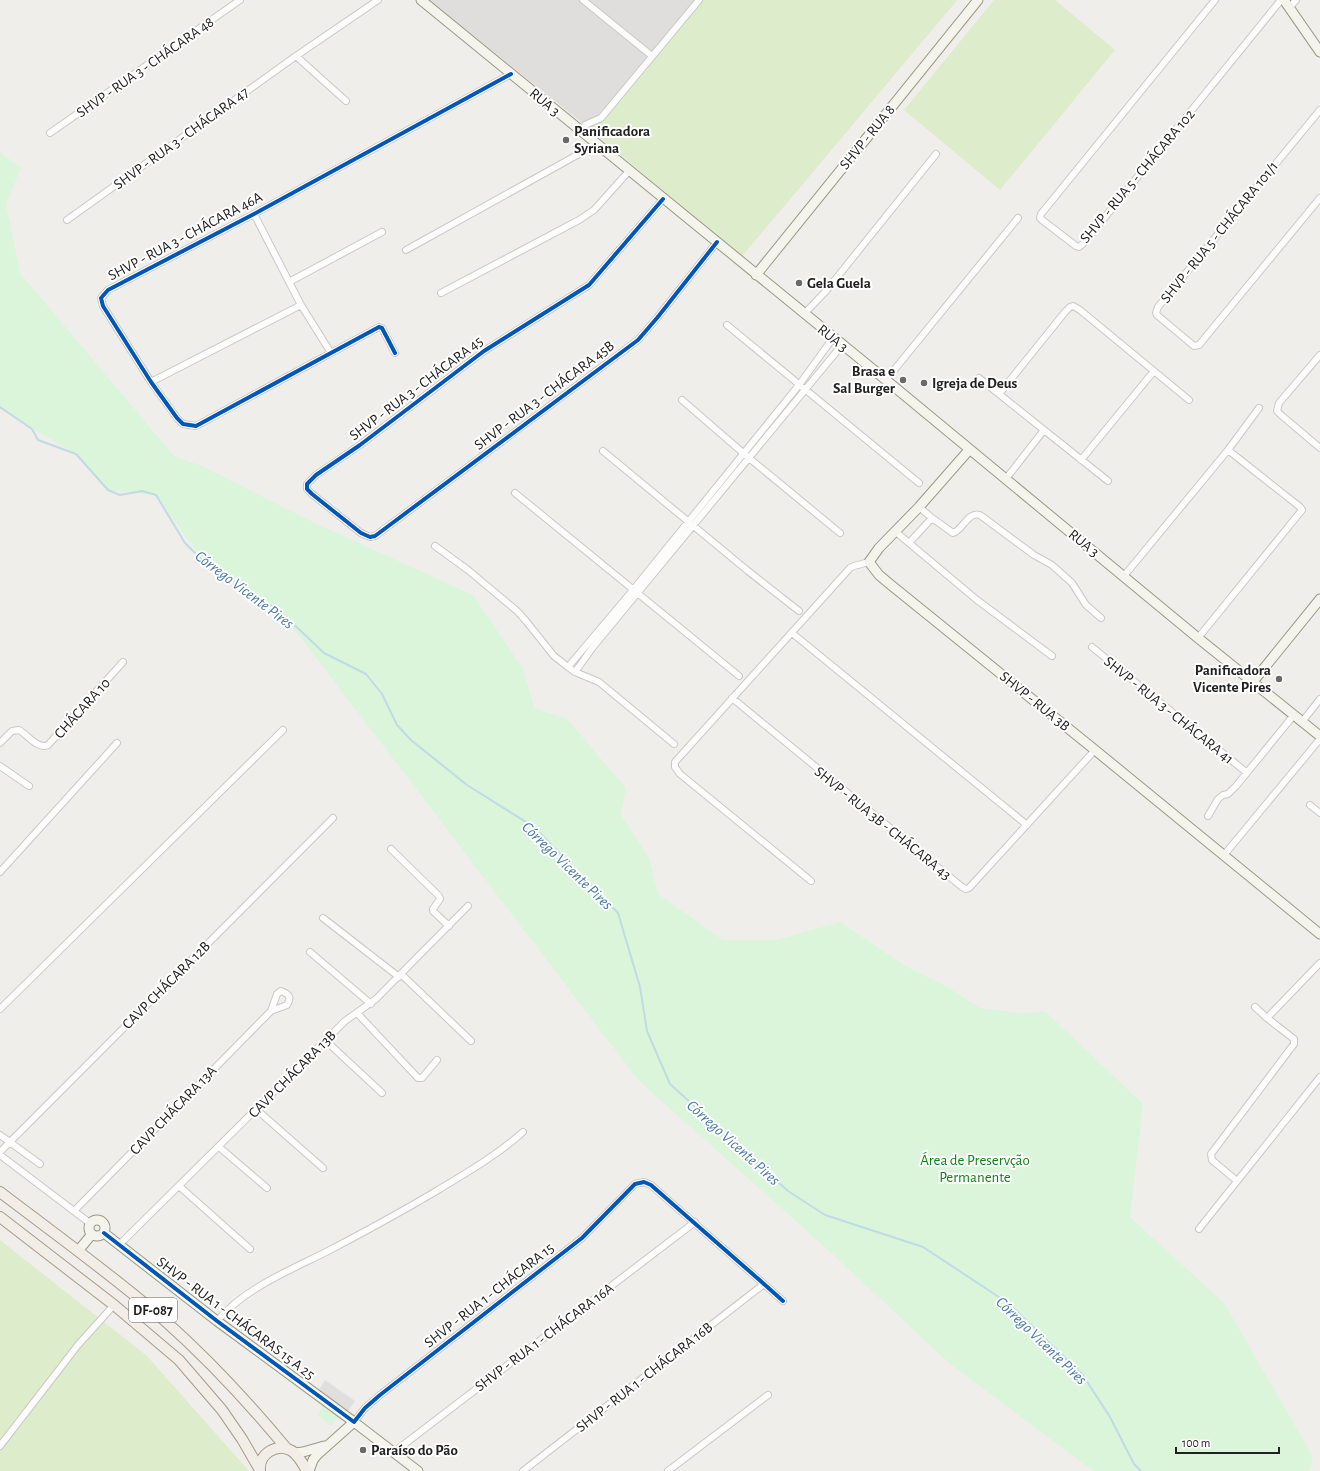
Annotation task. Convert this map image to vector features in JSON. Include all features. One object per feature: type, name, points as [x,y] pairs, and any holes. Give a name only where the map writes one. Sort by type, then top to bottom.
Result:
[{"type":"main road","name":"DF-087","points":[[0,1192],[78,1251],[169,1324],[227,1379],[302,1462],[308,1471]]},
{"type":"main road","name":"DF-087","points":[[0,1217],[114,1305],[179,1360],[222,1410],[242,1439],[260,1471]]},
{"type":"main road","name":"DF-087","points":[[260,1471],[261,1461],[266,1454],[277,1448],[291,1451]]},
{"type":"street","name":"SHVP - RUA 3 - CHÁCARA 48","points":[[50,133],[240,0]]},
{"type":"street","name":"SHVP - RUA 3 - CHÁCARA 47","points":[[67,220],[296,56],[378,0]]},
{"type":"street","name":"RUA 3","points":[[421,0],[886,380],[1252,683],[1320,736]]},
{"type":"street","points":[[583,0],[652,56]]},
{"type":"street","points":[[584,134],[585,125],[600,118],[699,0]]},
{"type":"street","name":"SHVP - RUA 8","points":[[756,275],[978,0]]},
{"type":"street","name":"SHVP - RUA 5 - CHÁCARA 102","points":[[1215,0],[1042,214],[1040,218],[1042,220],[1076,246],[1079,247],[1084,243],[1280,0]]},
{"type":"street","points":[[1290,2],[1320,52]]},
{"type":"street","points":[[296,56],[346,101]]},
{"type":"street","name":"SHVP - RUA 3 - CHÁCARA 46A","points":[[395,353],[382,328],[379,327],[196,426],[183,424],[151,382],[103,306],[101,298],[108,290],[254,214],[511,74]]},
{"type":"street","name":"SHVP - RUA 5 - CHÁCARA 101/1","points":[[1320,110],[1194,261],[1158,307],[1156,313],[1157,315],[1194,346],[1199,345],[1320,198]]},
{"type":"street","points":[[406,250],[597,144]]},
{"type":"street","points":[[804,314],[826,291],[936,154]]},
{"type":"street","points":[[441,293],[579,220],[594,210],[629,171]]},
{"type":"street","name":"SHVP - RUA 3 - CHÁCARA 45","points":[[361,532],[312,494],[307,488],[307,484],[310,480],[366,441],[484,351],[574,296],[589,285],[663,199]]},
{"type":"street","name":"SHVP - RUA 3 - CHÁCARA 46A","points":[[254,214],[301,305],[331,353]]},
{"type":"street","points":[[886,380],[1018,218]]},
{"type":"street","points":[[289,282],[382,232]]},
{"type":"street","name":"SHVP - RUA 3 - CHÁCARA 45B","points":[[361,532],[370,537],[375,536],[629,347],[642,336],[717,242]]},
{"type":"street","points":[[151,382],[301,305]]},
{"type":"street","points":[[999,394],[1065,312],[1073,306],[1080,310],[1189,400]]},
{"type":"street","points":[[727,325],[919,483]]},
{"type":"street","points":[[568,667],[633,590],[799,384],[833,338]]},
{"type":"street","points":[[575,672],[842,345]]},
{"type":"street","points":[[1320,355],[1279,403],[1277,411],[1320,448]]},
{"type":"street","points":[[813,365],[820,372]]},
{"type":"street","points":[[1081,460],[1154,371]]},
{"type":"street","points":[[979,378],[1108,481]]},
{"type":"street","points":[[682,400],[749,458],[840,533]]},
{"type":"street","points":[[1124,576],[1228,450],[1259,408]]},
{"type":"street","points":[[1005,480],[1044,430]]},
{"type":"street","points":[[811,881],[680,774],[675,767],[675,762],[850,568],[869,562],[879,548],[919,507],[970,450]]},
{"type":"street","points":[[1198,638],[1302,510],[1228,450]]},
{"type":"street","points":[[603,451],[748,571],[799,611]]},
{"type":"street","points":[[515,494],[739,676]]},
{"type":"street","points":[[919,507],[950,532],[955,532],[972,515],[977,513],[1057,570],[1072,583],[1086,605],[1101,618]]},
{"type":"street","points":[[909,543],[932,518]]},
{"type":"street","points":[[895,531],[977,600],[1052,656]]},
{"type":"street","points":[[435,546],[468,570],[517,611],[554,656],[575,672],[599,682],[674,744]]},
{"type":"street","name":"SHVP - RUA 3B","points":[[869,562],[891,585],[1320,934]]},
{"type":"street","points":[[1252,683],[1320,599]]},
{"type":"street","points":[[792,633],[1027,825]]},
{"type":"street","name":"SHVP - RUA 3 - CHÁCARA 41","points":[[1092,647],[1246,772]]},
{"type":"street","name":"CHÁCARA 10","points":[[0,743],[12,731],[19,730],[37,744],[42,746],[48,745],[123,662]]},
{"type":"street","name":"SHVP - RUA 3B - CHÁCARA 43","points":[[732,698],[962,888],[966,889],[969,888],[1095,750]]},
{"type":"street","points":[[1302,722],[1320,699]]},
{"type":"street","name":"SHVP - RUA 3 - CHÁCARA 41","points":[[1208,816],[1218,800],[1231,792],[1294,715]]},
{"type":"street","points":[[0,1009],[283,730]]},
{"type":"street","points":[[1224,855],[1320,739]]},
{"type":"street","points":[[0,872],[117,743]]},
{"type":"street","points":[[0,766],[29,786]]},
{"type":"street","points":[[1310,805],[1320,813]]},
{"type":"street","name":"CAVP CHÁCARA 12B","points":[[0,1152],[333,818]]},
{"type":"street","points":[[391,849],[439,896],[440,898],[433,911],[449,926]]},
{"type":"street","name":"CAVP CHÁCARA 13B","points":[[119,1245],[257,1110],[345,1021],[371,1004],[468,906]]},
{"type":"street","points":[[323,918],[400,975],[470,1041]]},
{"type":"street","points":[[310,952],[371,1004]]},
{"type":"street","points":[[1267,1018],[1320,963]]},
{"type":"street","points":[[1237,1181],[1212,1160],[1211,1154],[1295,1042],[1294,1039],[1255,1007]]},
{"type":"street","name":"CAVP CHÁCARA 13A","points":[[75,1210],[271,1011]]},
{"type":"street","points":[[357,1013],[418,1078],[422,1078],[437,1060]]},
{"type":"street","points":[[326,1040],[382,1093]]},
{"type":"street","points":[[1199,1229],[1320,1077]]},
{"type":"street","points":[[257,1110],[323,1168]]},
{"type":"street","points":[[217,1321],[232,1306],[263,1285],[404,1210],[484,1163],[505,1149],[523,1132]]},
{"type":"street","points":[[0,1135],[40,1164]]},
{"type":"street","points":[[219,1147],[267,1188]]},
{"type":"street","points":[[0,1155],[75,1210],[91,1224]]},
{"type":"street","name":"SHVP - RUA 1 - CHÁCARA 15","points":[[354,1422],[365,1408],[380,1395],[582,1238],[635,1184],[644,1182],[651,1185],[695,1222]]},
{"type":"street","points":[[179,1186],[250,1249]]},
{"type":"street","points":[[91,1224],[93,1222],[100,1221],[105,1226],[104,1233],[99,1236],[92,1234]]},
{"type":"street","points":[[695,1222],[783,1301]]},
{"type":"street","name":"SHVP - RUA 1 - CHÁCARA 16A","points":[[394,1452],[695,1222]]},
{"type":"street","points":[[91,1224],[90,1229],[92,1234]]},
{"type":"street","name":"SHVP - RUA 1 - CHÁCARAS 15 A 25","points":[[104,1233],[217,1321],[418,1471]]},
{"type":"street","points":[[78,1251],[92,1234]]},
{"type":"street","name":"SHVP - RUA 1 - CHÁCARA 16B","points":[[523,1471],[764,1284]]},
{"type":"street","points":[[0,1446],[78,1345],[114,1305]]},
{"type":"street","points":[[668,1471],[768,1395]]},
{"type":"street","points":[[308,1471],[313,1460],[326,1446],[354,1422]]},
{"type":"street","points":[[291,1451],[326,1446]]},
{"type":"shaded area","points":[[428,0],[957,0],[742,256],[585,125]]},
{"type":"shaded area","points":[[325,1380],[355,1401],[346,1414],[317,1393]]},
{"type":"green space","points":[[699,0],[957,0],[742,256],[585,125],[601,118]]},
{"type":"green space","points":[[994,0],[1055,0],[1115,50],[1000,190],[904,110]]},
{"type":"green space","name":"Área de Preservção Permanente","points":[[0,152],[21,168],[6,204],[20,273],[174,456],[202,466],[315,523],[473,595],[523,669],[534,708],[567,719],[626,788],[621,815],[649,858],[658,894],[723,940],[776,940],[840,922],[907,967],[944,985],[980,1008],[1023,1013],[1045,1011],[1143,1104],[1130,1217],[1224,1303],[1313,1457],[1309,1471],[1093,1471],[949,1363],[827,1249],[639,1081],[282,613],[204,562],[156,495],[108,490],[76,454],[0,409]]},
{"type":"green space","points":[[0,1240],[147,1356],[249,1471],[0,1471]]},
{"type":"green space","points":[[323,1406],[338,1417],[331,1426],[317,1415]]},
{"type":"waterway","name":"Córrego Vicente Pires","points":[[0,407],[32,429],[38,440],[76,454],[108,490],[120,495],[142,491],[156,495],[185,543],[204,562],[282,613],[324,653],[366,674],[382,694],[397,725],[411,740],[467,785],[534,827],[618,913],[640,987],[647,1031],[670,1084],[788,1191],[825,1215],[923,1247],[1008,1303],[1082,1374],[1110,1417],[1134,1464],[1141,1471]]},
{"type":"cycle path","points":[[395,353],[382,328],[379,327],[196,426],[183,424],[151,382],[103,306],[101,298],[108,290],[254,214],[511,74]]},
{"type":"cycle path","points":[[663,199],[589,285],[484,351],[360,445],[316,475],[307,484],[307,489],[361,533],[370,537],[375,536],[638,340],[717,242]]},
{"type":"cycle path","points":[[104,1233],[217,1321],[354,1422],[365,1408],[380,1395],[582,1238],[635,1184],[644,1182],[651,1185],[783,1301]]},
{"type":"place","name":"Panificadora Syriana","points":[[566,140]]},
{"type":"place","name":"Gela Guela","points":[[799,283]]},
{"type":"place","name":"Brasa e Sal Burger","points":[[903,380]]},
{"type":"place","name":"Igreja de Deus","points":[[924,383]]},
{"type":"place","name":"Panificadora Vicente Pires","points":[[1279,679]]},
{"type":"place","name":"Paraíso do Pão","points":[[363,1450]]}]
